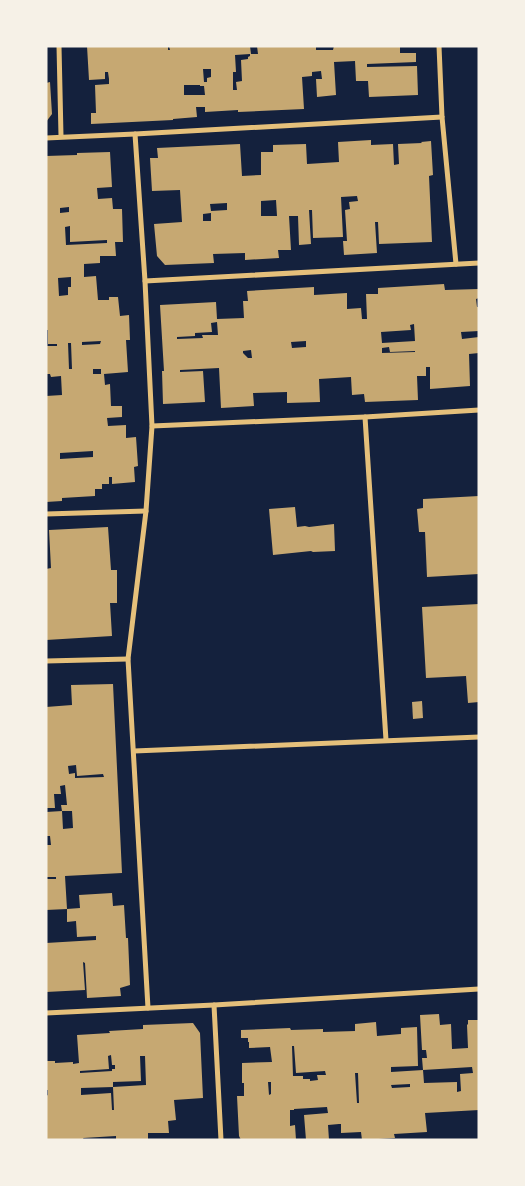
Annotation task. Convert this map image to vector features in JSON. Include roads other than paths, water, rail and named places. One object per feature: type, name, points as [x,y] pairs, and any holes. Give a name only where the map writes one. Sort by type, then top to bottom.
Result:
[{"type":"street","points":[[58,46],[61,136]]},
{"type":"street","points":[[439,46],[442,117],[456,264]]},
{"type":"street","points":[[46,138],[442,117]]},
{"type":"street","points":[[135,134],[152,426],[146,511],[128,659],[148,1008]]},
{"type":"street","points":[[145,281],[479,263]]},
{"type":"street","points":[[152,426],[479,410]]},
{"type":"street","points":[[365,417],[386,740]]},
{"type":"street","points":[[46,514],[146,511]]},
{"type":"street","points":[[46,661],[128,659]]},
{"type":"street","points":[[134,751],[479,737]]},
{"type":"street","points":[[46,1013],[479,990]]},
{"type":"street","points":[[214,1005],[221,1140]]}]
